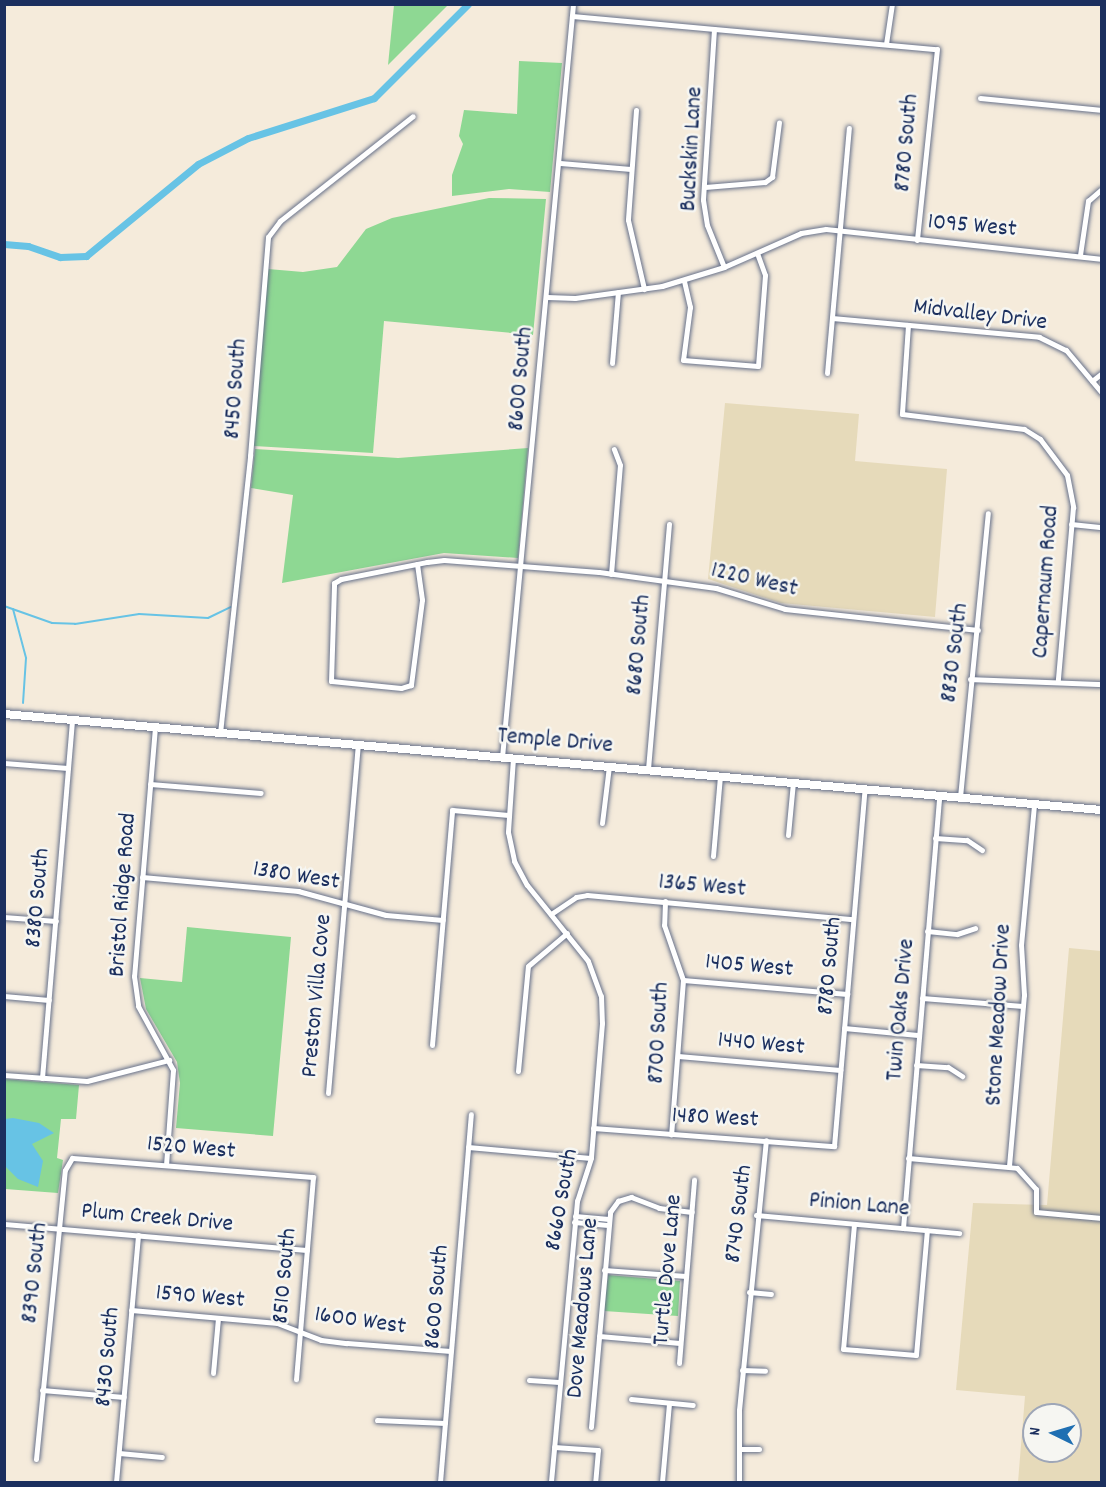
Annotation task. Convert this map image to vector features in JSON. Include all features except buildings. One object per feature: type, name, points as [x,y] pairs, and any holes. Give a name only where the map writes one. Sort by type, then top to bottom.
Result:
[{"type":"street","name":"8600 South","points":[[502,757],[560,163],[573,4]]},
{"type":"street","points":[[572,16],[886,44],[892,4]]},
{"type":"street","name":"Buckskin Lane","points":[[714,29],[705,187],[708,225],[724,267]]},
{"type":"street","name":"8780 South","points":[[886,44],[937,49],[917,240]]},
{"type":"street","points":[[980,98],[1101,110]]},
{"type":"street","points":[[636,110],[628,219],[644,289]]},
{"type":"street","name":"8450 South","points":[[220,733],[250,456],[268,237],[280,221],[413,116]]},
{"type":"street","points":[[705,187],[765,182],[772,177],[779,122]]},
{"type":"street","points":[[827,373],[849,128]]},
{"type":"street","points":[[560,163],[631,169]]},
{"type":"street","points":[[1080,255],[1088,201],[1098,190]]},
{"type":"street","name":"1095 West","points":[[547,297],[644,289],[684,281],[724,267],[801,234],[826,229],[1101,259]]},
{"type":"street","points":[[684,281],[690,307],[683,360],[758,366],[765,275],[757,253]]},
{"type":"street","points":[[612,363],[618,292]]},
{"type":"street","name":"Midvalley Drive","points":[[832,318],[1040,337],[1065,350],[1101,393]]},
{"type":"street","name":"Capernaum Road","points":[[908,325],[902,414],[1013,427],[1032,433],[1050,450],[1067,475],[1071,489],[1071,524],[1058,680]]},
{"type":"street","points":[[1092,381],[1101,373]]},
{"type":"street","points":[[611,574],[620,465],[614,449]]},
{"type":"street","name":"8830 South","points":[[960,797],[988,513]]},
{"type":"street","name":"8680 South","points":[[648,769],[669,524]]},
{"type":"street","points":[[1071,524],[1101,527]]},
{"type":"street","name":"1220 West","points":[[417,564],[422,600],[414,678],[409,687],[331,681],[334,583],[417,564],[453,559],[611,574],[663,583],[716,588],[785,609],[978,630]]},
{"type":"street","points":[[970,679],[1020,683],[1058,680],[1101,684]]},
{"type":"street","name":"Temple Drive","points":[[4,714],[1101,810]]},
{"type":"street","name":"8380 South","points":[[42,1078],[72,720]]},
{"type":"street","name":"Bristol Ridge Road","points":[[155,727],[135,993],[142,1016],[169,1060],[173,1088],[166,1165]]},
{"type":"street","name":"Preston Villa Cove","points":[[328,1093],[358,744]]},
{"type":"street","name":"8660 South","points":[[513,758],[509,815],[513,861],[526,885],[567,933],[591,968],[601,996],[602,1023],[591,1158],[578,1194],[559,1382],[552,1482]]},
{"type":"street","points":[[4,763],[68,768]]},
{"type":"street","points":[[602,823],[609,766]]},
{"type":"street","points":[[713,856],[720,776]]},
{"type":"street","points":[[788,835],[793,782]]},
{"type":"street","points":[[150,784],[261,794]]},
{"type":"street","name":"8780 South","points":[[834,1146],[865,789]]},
{"type":"street","name":"Twin Oaks Drive","points":[[903,1228],[939,795]]},
{"type":"street","name":"Stone Meadow Drive","points":[[1009,1166],[1023,1006],[1021,945],[1034,804]]},
{"type":"street","points":[[432,1045],[452,810],[509,815]]},
{"type":"street","points":[[935,838],[967,840],[982,850]]},
{"type":"street","name":"1380 West","points":[[142,877],[298,891],[386,915],[443,920]]},
{"type":"street","name":"1365 West","points":[[551,914],[587,895],[854,919]]},
{"type":"street","name":"8700 South","points":[[665,901],[664,925],[683,980],[671,1135]]},
{"type":"street","points":[[4,917],[56,921]]},
{"type":"street","points":[[927,931],[957,934],[975,928]]},
{"type":"street","points":[[519,1071],[528,966],[567,933]]},
{"type":"street","name":"1405 West","points":[[683,980],[847,994]]},
{"type":"street","points":[[4,996],[49,1000]]},
{"type":"street","points":[[921,998],[1023,1006]]},
{"type":"street","points":[[844,1028],[918,1035]]},
{"type":"street","name":"1440 West","points":[[678,1056],[840,1070]]},
{"type":"street","points":[[4,1075],[87,1081],[169,1060]]},
{"type":"street","points":[[916,1065],[948,1067],[962,1076]]},
{"type":"street","name":"8600 South","points":[[440,1482],[471,1114]]},
{"type":"street","name":"1480 West","points":[[593,1128],[834,1146]]},
{"type":"street","name":"8740 South","points":[[739,1482],[742,1370],[756,1215],[766,1140]]},
{"type":"street","points":[[468,1147],[591,1158]]},
{"type":"street","name":"1520 West","points":[[68,1161],[77,1157],[313,1177]]},
{"type":"street","points":[[908,1158],[1009,1166],[1030,1179],[1036,1188],[1036,1212],[1101,1218]]},
{"type":"street","name":"8390 South","points":[[36,1459],[68,1161]]},
{"type":"street","name":"8510 South","points":[[296,1378],[313,1177]]},
{"type":"street","name":"Turtle Dove Lane","points":[[679,1363],[694,1180]]},
{"type":"street","name":"Dove Meadows Lane","points":[[591,1427],[608,1222],[618,1201],[631,1197],[659,1208],[692,1212]]},
{"type":"street","name":"Pinion Lane","points":[[756,1215],[959,1233]]},
{"type":"street","points":[[575,1219],[608,1222]]},
{"type":"street","name":"Plum Creek Drive","points":[[4,1224],[307,1250]]},
{"type":"street","points":[[854,1224],[843,1349],[916,1355],[927,1230]]},
{"type":"street","name":"8430 South","points":[[116,1482],[138,1236]]},
{"type":"street","points":[[604,1270],[686,1276]]},
{"type":"street","name":"8740 South","points":[[749,1292],[771,1294]]},
{"type":"street","name":"1590 West","points":[[131,1310],[277,1323],[300,1331]]},
{"type":"street","points":[[213,1373],[218,1318]]},
{"type":"street","name":"1600 West","points":[[300,1331],[347,1343],[451,1351]]},
{"type":"street","points":[[599,1336],[680,1343]]},
{"type":"street","points":[[742,1370],[765,1371]]},
{"type":"street","points":[[529,1380],[559,1382]]},
{"type":"street","points":[[42,1390],[124,1397]]},
{"type":"street","points":[[631,1399],[693,1405]]},
{"type":"street","points":[[662,1482],[669,1403]]},
{"type":"street","points":[[377,1420],[445,1423]]},
{"type":"street","points":[[554,1447],[598,1450],[596,1482]]},
{"type":"street","points":[[741,1449],[759,1449]]},
{"type":"street","points":[[119,1453],[162,1457]]},
{"type":"shaded area","points":[[725,403],[859,414],[855,461],[947,469],[935,617],[781,603],[708,579]]},
{"type":"shaded area","points":[[1069,948],[1101,951],[1101,1482],[1018,1482],[1022,1433],[1022,1463],[1082,1463],[1082,1403],[1024,1403],[1025,1396],[956,1390],[973,1203],[1047,1205]]},
{"type":"green space","points":[[394,5],[448,5],[388,65]]},
{"type":"green space","points":[[519,61],[562,63],[550,192],[509,189],[452,196],[452,175],[463,144],[459,136],[464,110],[517,114]]},
{"type":"green space","points":[[489,198],[546,199],[533,335],[384,321],[373,453],[253,446],[268,269],[303,272],[337,267],[366,229],[392,218]]},
{"type":"green space","points":[[528,448],[518,558],[444,553],[282,583],[293,495],[251,488],[255,449],[398,458]]},
{"type":"green space","points":[[187,927],[291,937],[273,1136],[176,1128],[180,1083],[177,1062],[146,1009],[140,978],[182,982]]},
{"type":"green space","points":[[4,1079],[79,1085],[76,1119],[61,1119],[57,1158],[63,1160],[58,1193],[5,1189]]},
{"type":"green space","points":[[608,1275],[680,1281],[678,1316],[604,1311]]},
{"type":"water","points":[[13,1118],[39,1123],[54,1133],[32,1144],[43,1161],[38,1187],[18,1179],[5,1166],[5,1119]]},
{"type":"waterway","points":[[4,244],[28,246],[60,257],[86,256],[198,164],[248,138],[374,98],[468,4]]},
{"type":"waterway","points":[[4,606],[52,623],[75,624],[139,614],[208,618],[231,607]]},
{"type":"waterway","points":[[13,609],[26,658],[23,703]]}]
